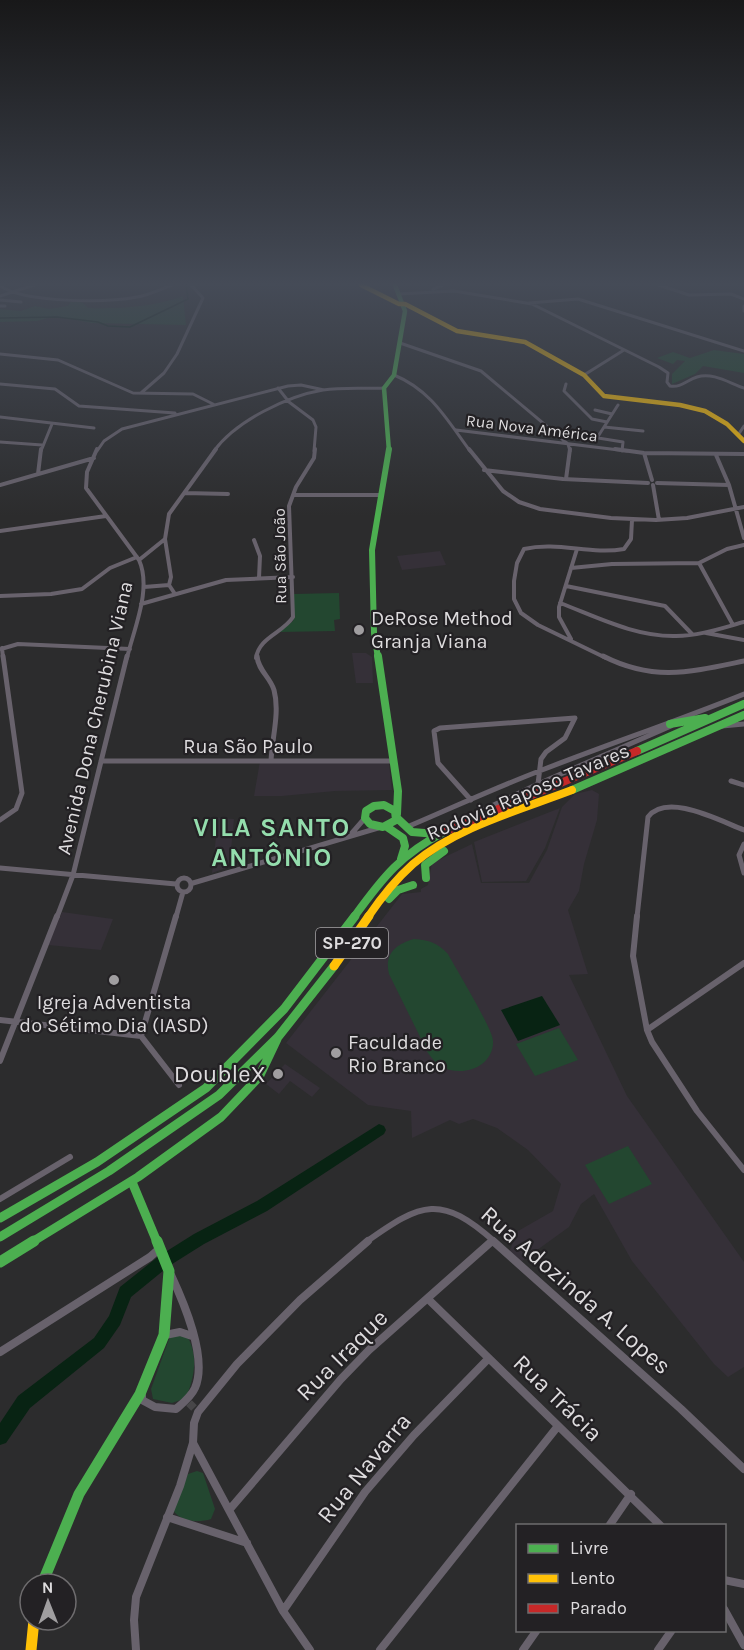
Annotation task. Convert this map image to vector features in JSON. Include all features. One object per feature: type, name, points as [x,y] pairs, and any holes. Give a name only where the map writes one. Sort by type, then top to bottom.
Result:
[{"type":"main road","points":[[383,827],[397,816],[398,791],[374,633],[372,550],[390,446],[384,388],[394,375],[396,362]]},
{"type":"main road","points":[[560,362],[584,375],[602,395],[700,409],[723,421],[741,438]]},
{"type":"main road","name":"Rodovia Raposo Tavares","points":[[0,1218],[97,1162],[206,1089],[284,1009],[330,952],[378,883],[401,859],[440,834],[470,819],[569,780],[744,704]]},
{"type":"main road","points":[[673,724],[723,714]]},
{"type":"main road","name":"Rodovia Raposo Tavares","points":[[0,1236],[100,1177],[219,1095],[278,1037],[304,1006],[396,881],[416,862],[437,848],[474,830],[641,761],[744,715]]},
{"type":"main road","points":[[384,805],[398,791]]},
{"type":"main road","points":[[401,859],[405,846],[403,838],[383,827],[370,824],[365,818],[369,808],[384,805],[392,808],[405,827],[418,834],[440,834]]},
{"type":"main road","points":[[426,878],[424,868],[428,862],[474,830]]},
{"type":"main road","points":[[369,917],[398,890],[413,885]]},
{"type":"main road","points":[[0,1262],[132,1182],[203,1130],[241,1099],[261,1075],[273,1055],[278,1037]]},
{"type":"main road","points":[[47,1572],[79,1494],[141,1392],[156,1360],[164,1335],[168,1269],[132,1182]]},
{"type":"main road","points":[[32,1650],[33,1632]]},
{"type":"street","points":[[62,362],[123,390],[141,393],[193,394],[201,396],[213,405]]},
{"type":"street","points":[[141,393],[172,362]]},
{"type":"street","points":[[455,362],[481,371],[568,444],[571,453],[566,479]]},
{"type":"street","points":[[584,375],[605,362]]},
{"type":"street","points":[[647,362],[665,371],[668,374],[667,384],[673,387],[680,387],[704,375],[744,388]]},
{"type":"street","points":[[394,375],[419,386],[442,409],[456,430]]},
{"type":"street","points":[[0,384],[55,389],[79,406],[181,413]]},
{"type":"street","name":"Avenida Dona Cherubina Viana","points":[[0,1061],[73,875],[144,587],[144,571],[138,559],[84,483],[94,458],[102,442],[122,429],[279,388],[301,384],[324,390]]},
{"type":"street","points":[[566,384],[564,391],[590,417],[607,422]]},
{"type":"street","name":"Rua São João","points":[[271,761],[274,693],[258,664],[257,653],[263,644],[292,621],[289,506],[299,480],[314,458],[316,427],[309,415],[288,400],[279,388]]},
{"type":"street","points":[[175,594],[169,585],[171,577],[165,540],[169,514],[218,446],[233,431],[252,418],[288,400],[324,390],[384,388]]},
{"type":"street","points":[[597,438],[618,405]]},
{"type":"street","points":[[595,410],[612,414]]},
{"type":"street","points":[[0,417],[94,428]]},
{"type":"street","points":[[38,474],[42,445],[52,424]]},
{"type":"street","points":[[741,438],[744,426]]},
{"type":"street","points":[[604,427],[643,431]]},
{"type":"street","name":"Rua Nova América","points":[[456,430],[644,453],[744,454]]},
{"type":"street","name":"Rua Nova América","points":[[456,430],[484,470],[509,496],[529,507],[632,520],[693,518],[744,507]]},
{"type":"street","points":[[567,433],[623,442],[622,451]]},
{"type":"street","points":[[0,442],[42,445]]},
{"type":"street","points":[[644,453],[658,520]]},
{"type":"street","points":[[716,455],[729,485],[744,538]]},
{"type":"street","points":[[0,485],[94,458]]},
{"type":"street","points":[[484,470],[566,479],[729,485]]},
{"type":"street","points":[[189,488],[196,492]]},
{"type":"street","points":[[185,493],[228,494]]},
{"type":"street","points":[[293,495],[382,495]]},
{"type":"street","points":[[0,531],[106,516]]},
{"type":"street","points":[[632,520],[633,531],[629,545],[624,549],[612,551],[547,546],[524,549],[518,560],[513,588],[513,601],[522,615],[607,658],[650,673],[675,673],[744,661]]},
{"type":"street","points":[[0,596],[51,594],[82,589],[110,568],[138,559],[165,540]]},
{"type":"street","points":[[254,540],[260,556],[259,578]]},
{"type":"street","points":[[571,568],[612,564],[699,563],[728,549],[744,545]]},
{"type":"street","points":[[571,639],[559,617],[560,603],[577,549]]},
{"type":"street","points":[[699,563],[732,625]]},
{"type":"street","points":[[141,604],[226,580],[292,577]]},
{"type":"street","points":[[144,587],[169,585]]},
{"type":"street","points":[[566,586],[665,606],[692,634]]},
{"type":"street","points":[[665,606],[666,597]]},
{"type":"street","points":[[560,603],[646,632],[674,636],[705,633],[744,622]]},
{"type":"street","points":[[705,633],[744,640]]},
{"type":"street","points":[[0,820],[16,809],[22,793],[1,649],[18,644],[130,650]]},
{"type":"street","points":[[470,819],[484,809],[537,784],[744,694]]},
{"type":"street","points":[[471,800],[438,763],[434,731],[440,728],[575,718],[565,738],[543,756],[537,784]]},
{"type":"street","points":[[405,827],[539,771],[654,727],[673,724]]},
{"type":"street","points":[[714,727],[743,725]]},
{"type":"street","name":"Rua São Paulo","points":[[101,761],[394,761]]},
{"type":"street","points":[[731,781],[744,785]]},
{"type":"street","points":[[744,830],[676,806],[658,807],[648,817],[633,956],[647,1030],[659,1054],[691,1102],[744,1170]]},
{"type":"street","points":[[350,835],[365,818]]},
{"type":"street","points":[[1,866],[176,884],[185,879],[193,883],[383,827]]},
{"type":"street","points":[[744,844],[739,858],[744,873]]},
{"type":"street","points":[[176,884],[177,889],[183,892],[191,889],[193,883]]},
{"type":"street","points":[[141,1036],[183,892]]},
{"type":"street","points":[[647,1030],[744,963]]},
{"type":"street","points":[[0,1020],[141,1036],[179,1085]]},
{"type":"street","points":[[0,1198],[70,1157]]},
{"type":"street","name":"Rua Adozinda A. Lopes","points":[[136,1650],[134,1620],[136,1597],[193,1443],[194,1428],[191,1407],[205,1401],[258,1343],[358,1249],[405,1216],[418,1210],[444,1209],[473,1223],[720,1444],[744,1469]]},
{"type":"street","name":"Rua Iraque","points":[[230,1509],[341,1379],[369,1350],[493,1240]]},
{"type":"street","points":[[0,1352],[150,1257],[160,1248]]},
{"type":"street","points":[[141,1392],[142,1400],[155,1407],[176,1409],[191,1407],[197,1381],[198,1361],[192,1336],[178,1289],[168,1269]]},
{"type":"street","name":"Rua Trácia","points":[[428,1299],[631,1494],[659,1524]]},
{"type":"street","points":[[164,1335],[180,1332],[192,1336]]},
{"type":"street","name":"Rua Navarra","points":[[283,1611],[365,1492],[414,1435],[488,1359]]},
{"type":"street","points":[[380,1650],[558,1426]]},
{"type":"street","points":[[193,1443],[283,1611],[310,1650]]},
{"type":"street","points":[[610,1524],[631,1494]]},
{"type":"street","points":[[167,1517],[247,1543]]},
{"type":"street","points":[[726,1580],[744,1584]]},
{"type":"street","points":[[726,1613],[744,1645]]},
{"type":"street","points":[[523,1650],[536,1632]]},
{"type":"street","points":[[658,1650],[671,1632]]},
{"type":"shaded area","points":[[684,362],[744,362],[744,373],[703,366],[695,374],[672,384],[672,374]]},
{"type":"shaded area","points":[[440,551],[446,565],[402,570],[397,556]]},
{"type":"shaded area","points":[[339,593],[340,619],[334,620],[335,631],[279,632],[293,621],[294,594]]},
{"type":"shaded area","points":[[352,653],[366,653],[372,657],[373,683],[356,683]]},
{"type":"shaded area","points":[[260,761],[386,761],[389,764],[392,790],[254,796]]},
{"type":"shaded area","points":[[592,790],[599,794],[597,820],[579,891],[568,910],[588,974],[569,975],[627,1096],[744,1262],[744,1367],[728,1377],[714,1364],[632,1261],[594,1194],[581,1204],[569,1227],[522,1261],[509,1252],[518,1231],[553,1211],[561,1184],[528,1150],[497,1128],[473,1119],[459,1124],[450,1120],[412,1138],[411,1111],[368,1105],[286,1043],[402,894],[421,892],[421,889],[428,885],[432,863],[472,844],[481,883],[529,883],[547,850],[562,807],[575,794]]},
{"type":"shaded area","points":[[560,808],[545,848],[526,881],[482,882],[474,842]]},
{"type":"shaded area","points":[[218,818],[234,819],[232,840],[229,867],[212,873]]},
{"type":"shaded area","points":[[62,912],[113,919],[101,950],[48,945]]},
{"type":"shaded area","points":[[414,939],[433,943],[448,954],[487,1024],[493,1047],[488,1058],[480,1066],[463,1071],[452,1070],[439,1065],[428,1053],[389,974],[388,967],[393,951]]},
{"type":"shaded area","points":[[542,996],[560,1025],[518,1041],[501,1010]]},
{"type":"shaded area","points":[[559,1028],[578,1060],[535,1076],[516,1044]]},
{"type":"shaded area","points":[[285,1064],[320,1088],[312,1097],[290,1081],[279,1094],[266,1084]]},
{"type":"shaded area","points":[[628,1146],[652,1184],[609,1204],[585,1165]]},
{"type":"shaded area","points":[[172,1336],[187,1336],[193,1351],[194,1367],[186,1398],[172,1403],[153,1399],[151,1389]]},
{"type":"shaded area","points":[[197,1471],[203,1473],[215,1509],[211,1519],[201,1521],[185,1519],[173,1510],[188,1474]]},
{"type":"waterway","points":[[0,1437],[24,1402],[99,1343],[115,1320],[125,1292],[164,1261],[199,1239],[262,1206],[379,1130]]},
{"type":"tunnel","points":[[189,1403],[194,1408]]},
{"type":"traffic: fast","points":[[396,362],[394,375],[384,388],[390,446],[372,550],[372,589],[374,633],[398,791],[397,814]]},
{"type":"traffic: fast","points":[[637,751],[744,704]]},
{"type":"traffic: fast","points":[[572,790],[744,715]]},
{"type":"traffic: fast","points":[[670,724],[705,718]]},
{"type":"traffic: fast","points":[[384,805],[395,811],[396,820],[383,827],[370,824],[365,818],[366,811],[374,806],[384,805]]},
{"type":"traffic: fast","points":[[397,818],[412,832],[437,834]]},
{"type":"traffic: fast","points":[[387,827],[403,838],[405,846],[401,859]]},
{"type":"traffic: fast","points":[[0,1218],[97,1162],[206,1088],[284,1009],[329,952],[378,883],[401,859],[423,843],[446,831]]},
{"type":"traffic: fast","points":[[426,878],[425,865],[444,851]]},
{"type":"traffic: fast","points":[[389,899],[398,890],[413,885]]},
{"type":"traffic: fast","points":[[0,1237],[109,1171],[219,1095],[278,1037],[334,966]]},
{"type":"traffic: fast","points":[[0,1262],[138,1177],[221,1117],[259,1077],[277,1039]]},
{"type":"traffic: fast","points":[[47,1572],[79,1494],[140,1394],[164,1335],[169,1271],[132,1182]]},
{"type":"traffic: slow","points":[[561,362],[584,375],[604,396],[680,405],[705,411],[727,424],[744,441]]},
{"type":"traffic: slow","points":[[334,966],[388,890],[414,863],[479,826],[572,790]]},
{"type":"traffic: slow","points":[[31,1650],[33,1632]]},
{"type":"traffic: jam","points":[[446,831],[637,751]]},
{"type":"place","name":"DeRose Method Granja Viana","points":[[359,630]]},
{"type":"place","name":"Igreja Adventista do Sétimo Dia (IASD)","points":[[114,980]]},
{"type":"place","name":"Faculdade Rio Branco","points":[[336,1053]]},
{"type":"place","name":"DoubleX","points":[[278,1074]]},
{"type":"district","name":"VILA SANTO ANTÔNIO","points":[[272,842]]}]
